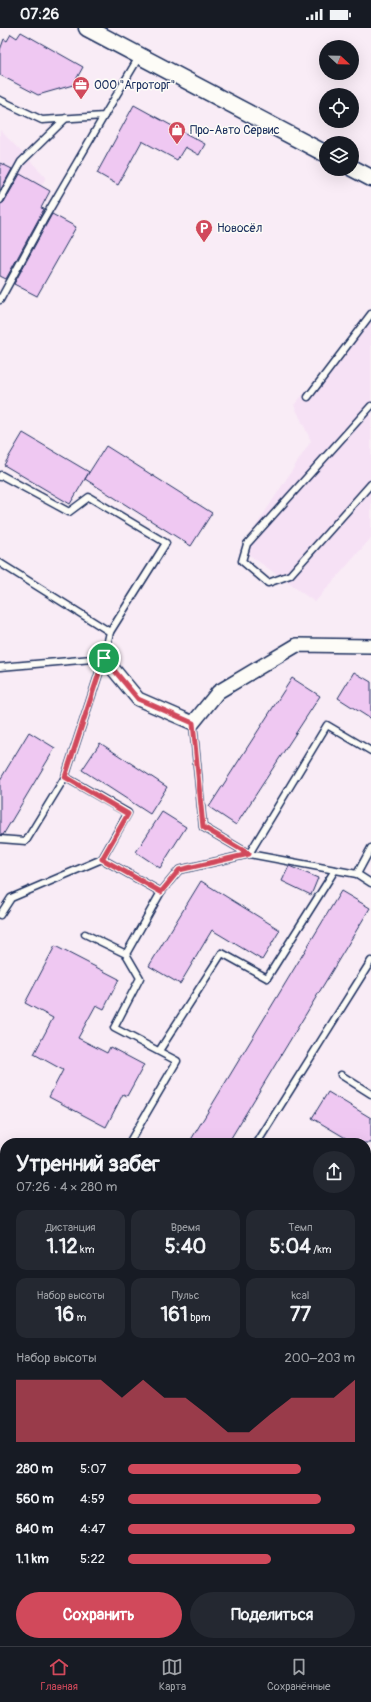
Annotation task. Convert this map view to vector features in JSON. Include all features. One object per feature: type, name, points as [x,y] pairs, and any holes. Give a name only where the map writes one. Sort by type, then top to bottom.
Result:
[{"type":"street","points":[[87,28],[319,150]]},
{"type":"street","points":[[359,172],[371,178]]},
{"type":"street","points":[[104,658],[138,699],[193,723],[218,692],[297,645],[371,646]]},
{"type":"lane","points":[[0,300],[44,219],[140,56]]},
{"type":"lane","points":[[0,100],[42,120],[104,116]]},
{"type":"lane","points":[[0,200],[21,162],[66,118]]},
{"type":"lane","points":[[308,397],[371,314]]},
{"type":"lane","points":[[371,406],[247,544],[242,561],[268,583],[290,575],[371,484]]},
{"type":"lane","points":[[0,477],[1,476],[69,512],[89,497],[166,543],[110,632],[104,658],[65,777],[26,841],[0,840]]},
{"type":"lane","points":[[0,563],[110,632]]},
{"type":"lane","points":[[0,667],[104,658]]},
{"type":"lane","points":[[193,723],[203,827],[249,854],[357,874],[371,883]]},
{"type":"lane","points":[[126,954],[161,892],[179,870],[249,854],[327,726],[371,751]]},
{"type":"lane","points":[[0,915],[11,898],[102,859],[128,814],[65,777]]},
{"type":"lane","points":[[357,874],[371,848]]},
{"type":"lane","points":[[102,859],[161,892]]},
{"type":"lane","points":[[159,1051],[222,953],[267,978],[335,870]]},
{"type":"lane","points":[[85,934],[126,954],[140,978],[114,1028],[176,1061],[132,1138]]},
{"type":"lane","points":[[260,1138],[371,961]]},
{"type":"lane","points":[[341,1075],[371,1094]]},
{"type":"shaded area","points":[[0,130],[46,177],[0,268]]},
{"type":"shaded area","points":[[371,319],[371,538],[315,602],[241,549],[311,441],[294,405]]},
{"type":"building","points":[[21,32],[83,67],[73,85],[38,95],[0,75],[0,50],[4,39],[7,41],[11,34],[17,38]]},
{"type":"building","name":"Про-Авто Сервис","points":[[134,105],[205,144],[199,155],[185,147],[177,160],[142,141],[118,185],[97,173]]},
{"type":"building","points":[[0,163],[12,169],[0,191]]},
{"type":"building","points":[[20,174],[50,191],[41,208],[44,209],[6,279],[0,276],[0,204],[4,202]]},
{"type":"building","points":[[52,214],[76,227],[37,296],[14,284]]},
{"type":"building","points":[[23,433],[89,472],[70,504],[4,465]]},
{"type":"building","points":[[106,446],[212,513],[191,546],[85,479]]},
{"type":"building","points":[[354,672],[371,682],[371,719],[338,698]]},
{"type":"building","points":[[292,678],[320,696],[236,825],[209,807]]},
{"type":"building","points":[[29,732],[55,748],[3,835],[0,835],[0,780]]},
{"type":"building","points":[[100,743],[167,787],[150,814],[82,770]]},
{"type":"building","points":[[162,812],[186,827],[160,868],[136,852]]},
{"type":"building","points":[[289,866],[318,878],[311,895],[282,881]]},
{"type":"building","points":[[201,881],[280,930],[262,960],[212,930],[180,984],[149,966]]},
{"type":"building","points":[[341,891],[370,908],[231,1138],[192,1138]]},
{"type":"building","points":[[55,946],[119,979],[104,1009],[96,1005],[78,1038],[107,1053],[110,1047],[144,1065],[127,1096],[123,1094],[106,1127],[49,1097],[63,1070],[34,1054],[53,1018],[25,1003]]},
{"type":"building","points":[[328,1092],[371,1118],[371,1138],[346,1138],[312,1118]]},
{"type":"place","name":"ООО \"Агроторг\"","points":[[81,100]]},
{"type":"place","name":"Про-Авто Сервис","points":[[177,145]]},
{"type":"place","name":"Новосёл","points":[[204,243]]},
{"type":"route","points":[[104,658],[138,699],[193,723],[203,827],[249,854],[179,870],[161,892],[102,859],[128,814],[65,777],[104,658]]}]
